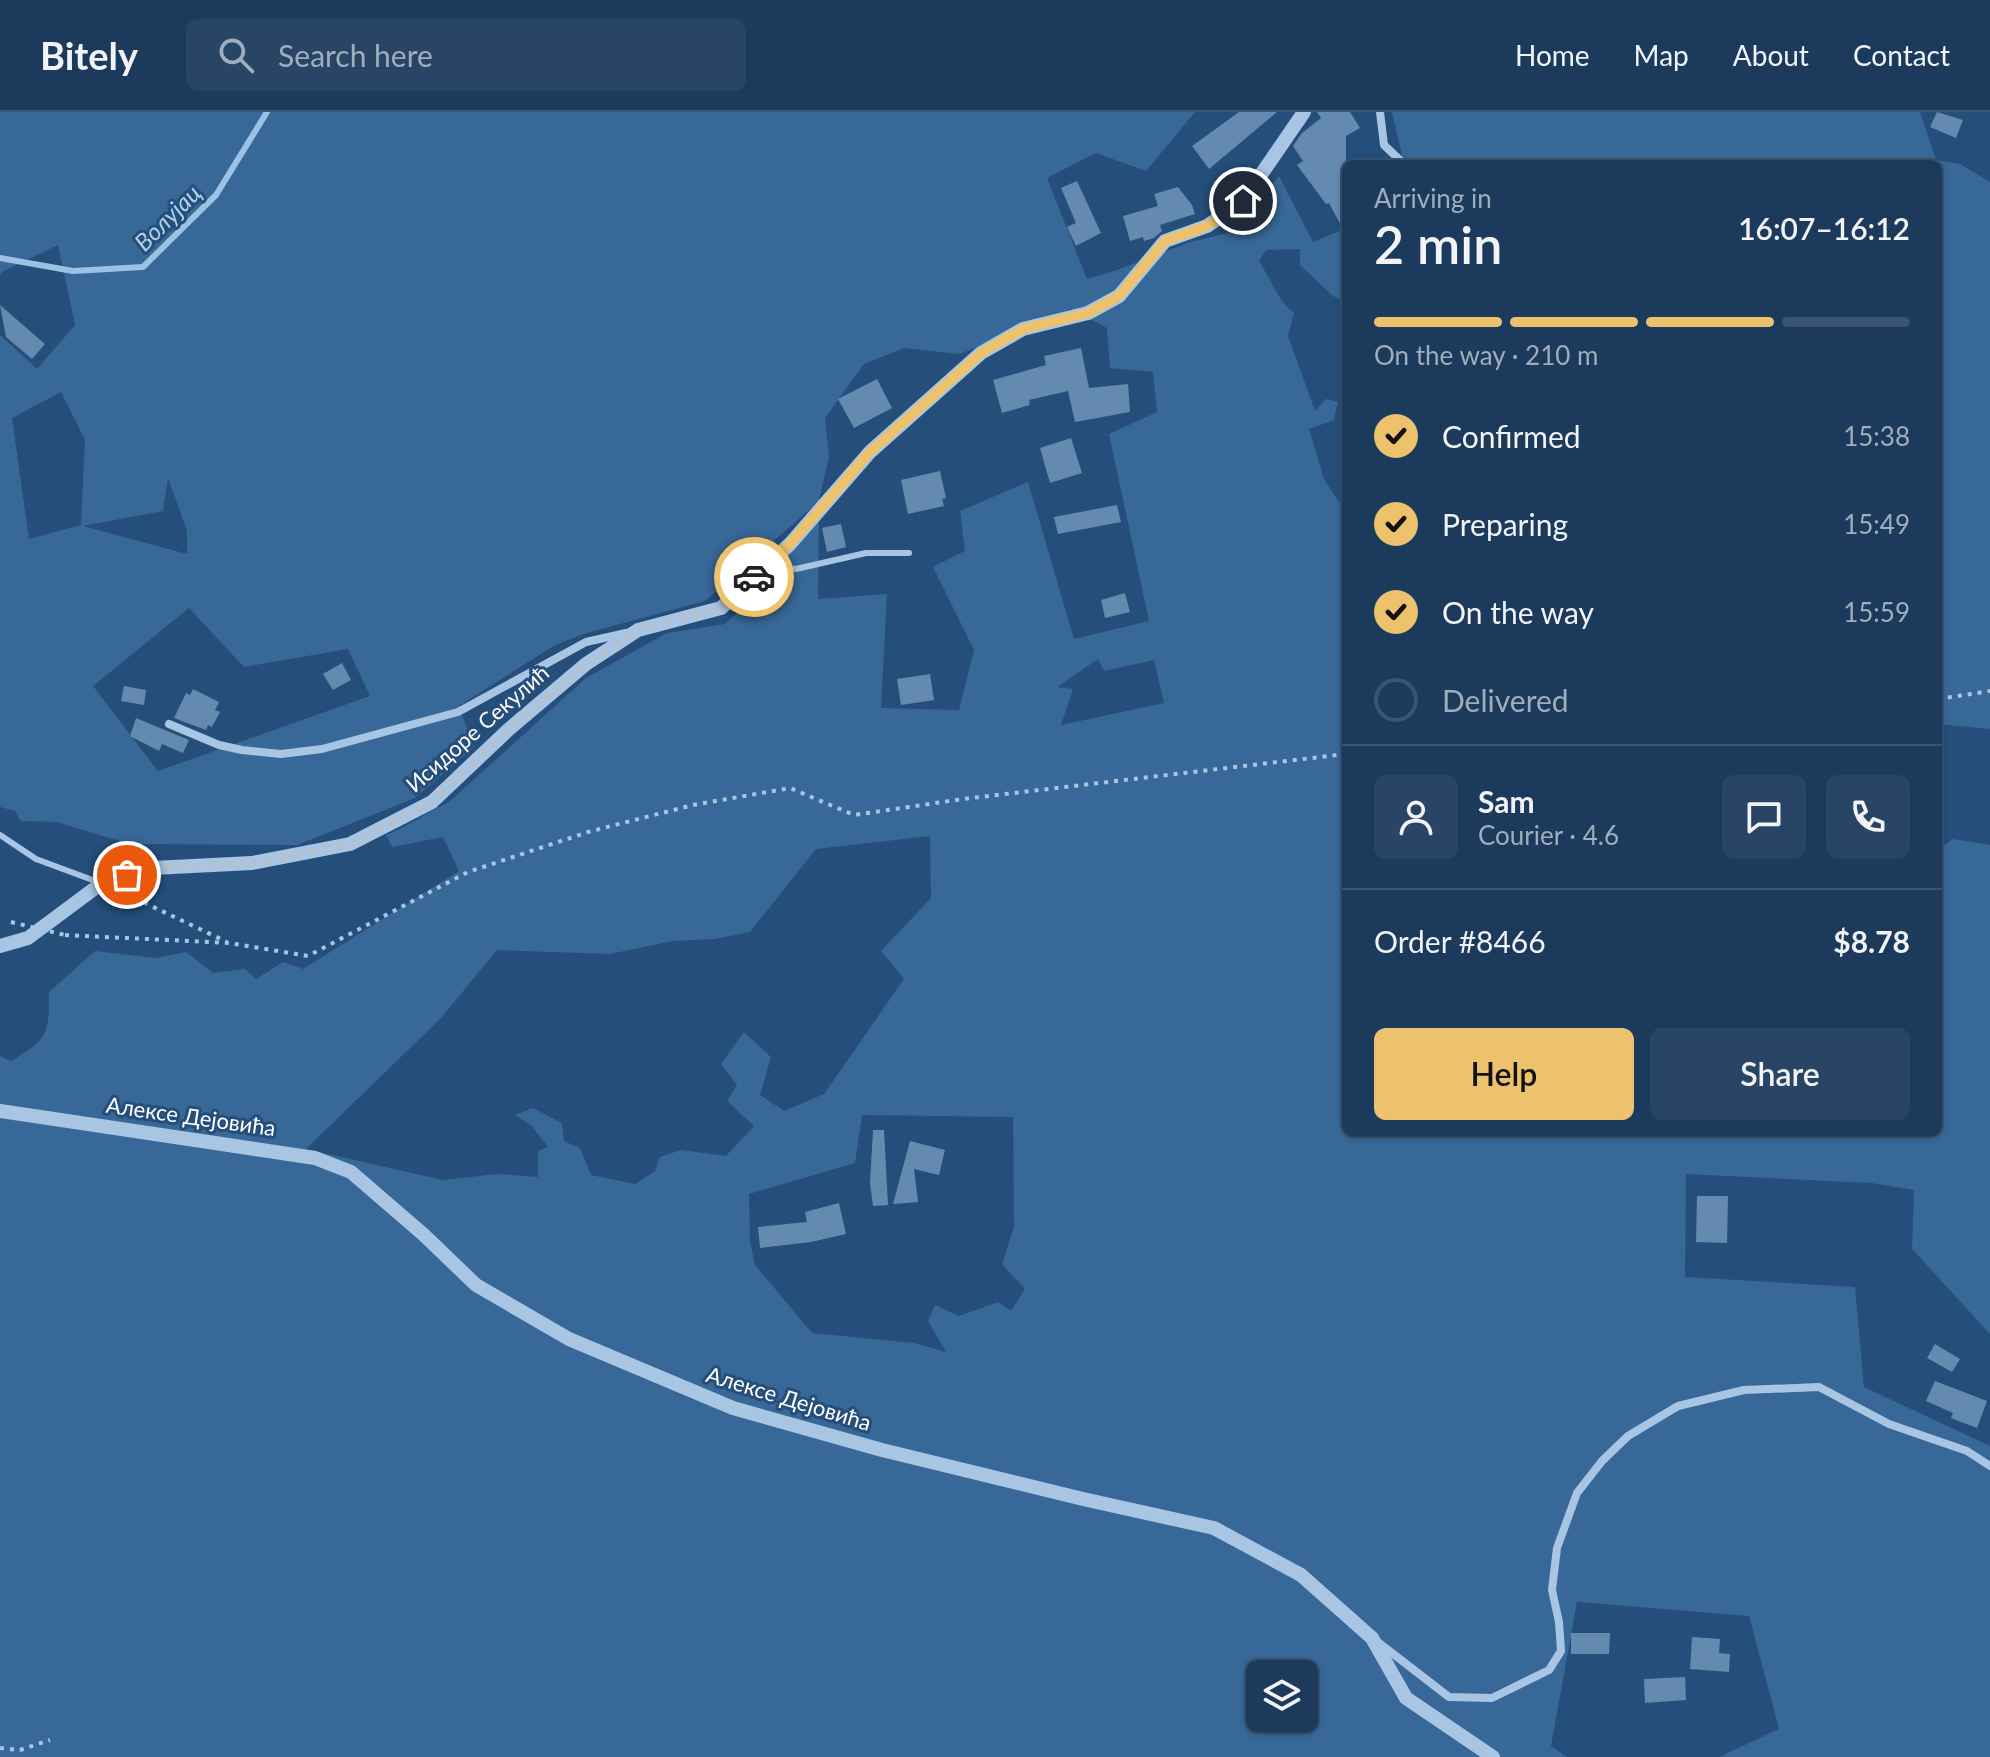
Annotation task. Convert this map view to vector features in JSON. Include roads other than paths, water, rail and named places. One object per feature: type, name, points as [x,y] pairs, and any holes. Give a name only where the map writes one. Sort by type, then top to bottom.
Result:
[{"type":"street","name":"Исидоре Секулић","points":[[169,724],[219,745],[242,750],[281,754],[322,749],[458,712],[586,642],[721,608],[790,544],[870,452],[981,353],[1023,329],[1088,313],[1119,296],[1165,241],[1207,226],[1243,201],[1304,112]]},
{"type":"street","points":[[1380,112],[1384,145],[1400,160]]},
{"type":"street","name":"Исидоре Секулић","points":[[102,883],[153,868],[252,863],[350,844],[432,802],[508,730],[586,664],[638,630]]},
{"type":"street","points":[[0,946],[28,938],[102,883]]},
{"type":"street","name":"Алексе Дејовића","points":[[0,1111],[315,1158],[351,1172],[476,1285],[569,1339],[733,1408],[882,1450],[1214,1528],[1301,1575],[1372,1638],[1406,1698],[1493,1757]]},
{"type":"street","points":[[1372,1638],[1449,1697],[1492,1698],[1549,1670],[1561,1651],[1552,1590],[1557,1548],[1577,1493],[1602,1461],[1628,1436],[1678,1406],[1744,1390],[1819,1387],[1889,1424],[1967,1451],[1990,1466]]},
{"type":"lane","points":[[767,566],[796,569],[866,553],[909,553]]},
{"type":"lane","points":[[0,835],[36,859],[102,883]]},
{"type":"waterway","name":"Волујац","points":[[0,258],[73,271],[143,267],[216,195],[267,112]]}]
